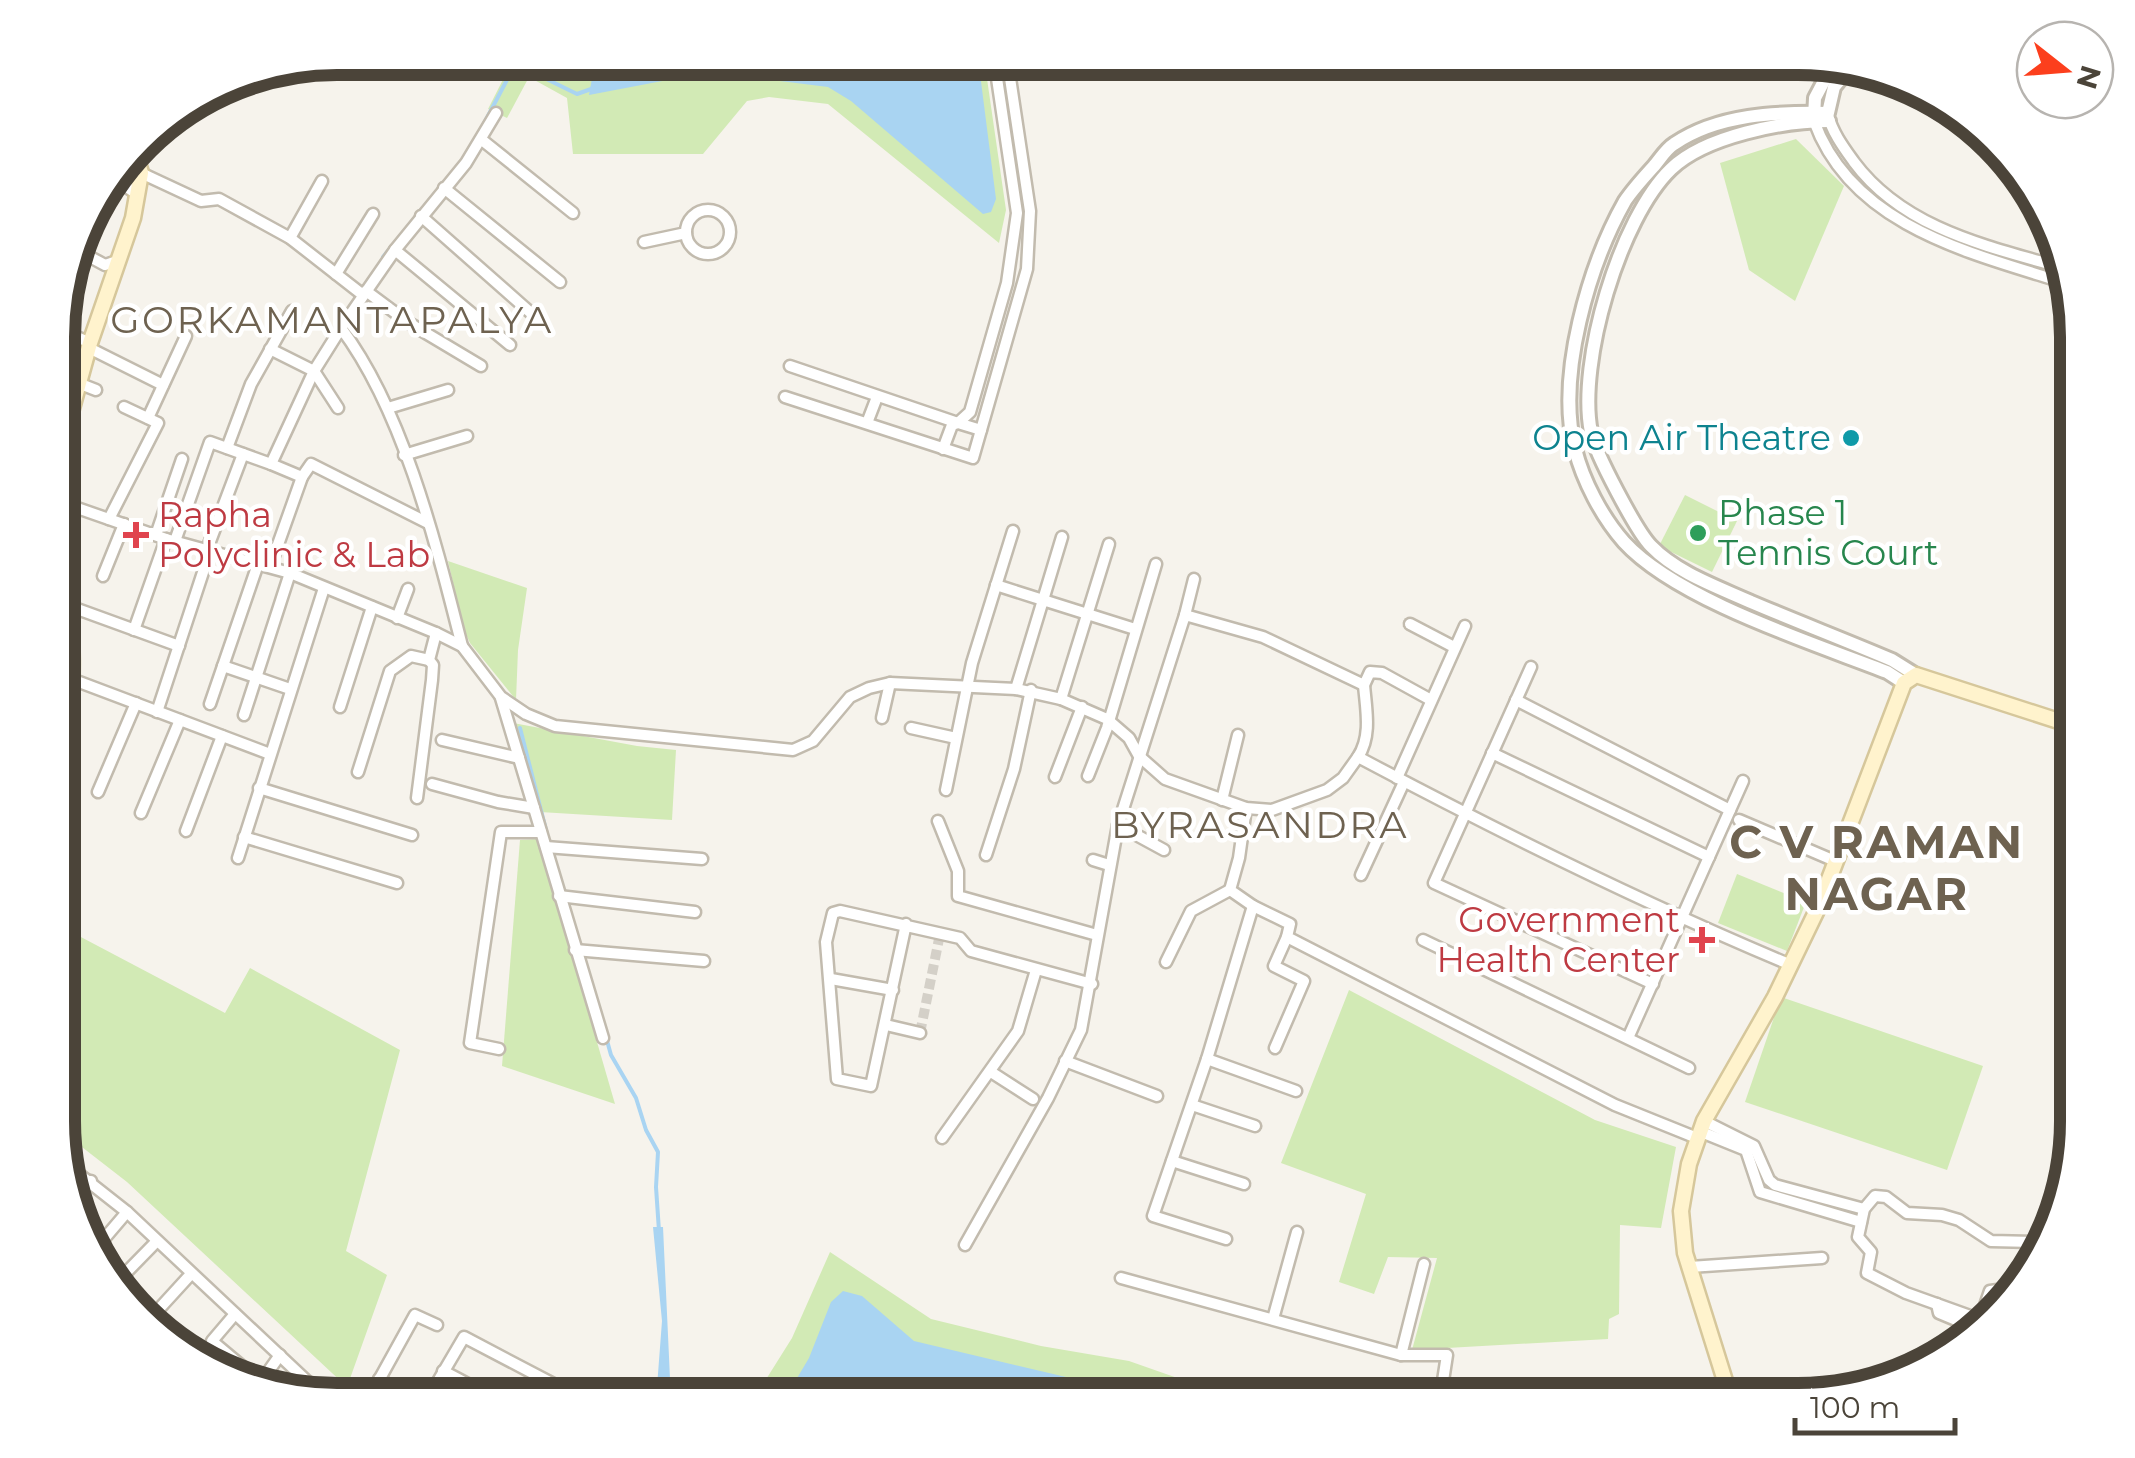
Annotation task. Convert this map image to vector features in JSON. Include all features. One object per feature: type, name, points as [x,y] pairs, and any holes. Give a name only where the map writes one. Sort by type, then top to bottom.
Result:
[{"type":"main road","points":[[75,390],[133,218],[139,166]]},
{"type":"main road","points":[[1723,1382],[1690,1267],[1681,1211],[1700,1130],[1818,908],[1910,679],[2059,721]]},
{"type":"street","points":[[944,449],[947,432],[970,412],[987,360],[1007,284],[1017,213],[997,75]]},
{"type":"street","points":[[785,396],[973,458],[1027,268],[1030,211],[1010,75]]},
{"type":"street","points":[[1825,77],[1821,117],[1834,160],[1876,205],[1934,238],[1976,256],[2053,279]]},
{"type":"street","points":[[1821,117],[1841,79]]},
{"type":"street","points":[[1910,679],[1892,660],[1677,582],[1644,562],[1604,515],[1574,448],[1570,370],[1592,277],[1627,198],[1672,144],[1730,120],[1786,112],[1821,117],[1865,176],[1889,198],[1951,234],[2049,264]]},
{"type":"street","points":[[271,464],[314,371],[341,328],[395,250],[482,140],[496,113]]},
{"type":"street","points":[[1744,606],[1650,545],[1599,458],[1590,432],[1590,377],[1610,276],[1638,214],[1672,168],[1712,144],[1738,135],[1821,117]]},
{"type":"street","points":[[482,140],[573,213]]},
{"type":"street","points":[[141,173],[201,202],[219,200],[290,238],[409,323],[481,366]]},
{"type":"street","points":[[290,238],[322,182]]},
{"type":"street","points":[[124,185],[137,194]]},
{"type":"street","points":[[444,188],[560,282]]},
{"type":"street","points":[[710,210],[725,217],[730,233],[723,249],[708,255],[692,248],[686,234],[694,215],[710,210]]},
{"type":"street","points":[[336,274],[373,214]]},
{"type":"street","points":[[421,216],[540,321]]},
{"type":"street","points":[[644,242],[686,234]]},
{"type":"street","points":[[395,250],[510,346]]},
{"type":"street","points":[[2016,268],[2019,255]]},
{"type":"street","points":[[88,256],[105,265],[117,261]]},
{"type":"street","points":[[227,448],[251,384],[292,311]]},
{"type":"street","points":[[341,328],[363,358],[388,408],[428,523],[462,646],[500,698],[603,1038]]},
{"type":"street","points":[[148,418],[186,336]]},
{"type":"street","points":[[75,337],[164,385]]},
{"type":"street","points":[[270,349],[314,371],[338,408]]},
{"type":"street","points":[[790,366],[981,430]]},
{"type":"street","points":[[79,382],[96,388]]},
{"type":"street","points":[[388,408],[448,390]]},
{"type":"street","points":[[867,423],[877,397]]},
{"type":"street","points":[[109,518],[158,422],[124,407]]},
{"type":"street","points":[[404,456],[466,436]]},
{"type":"street","points":[[134,630],[166,538],[210,442],[302,477]]},
{"type":"street","points":[[157,712],[210,551],[209,544],[243,454]]},
{"type":"street","points":[[166,538],[182,459]]},
{"type":"street","points":[[210,704],[264,565],[311,464],[428,523]]},
{"type":"street","points":[[353,502],[360,489]]},
{"type":"street","points":[[75,507],[290,574],[462,646]]},
{"type":"street","points":[[103,576],[124,524]]},
{"type":"street","points":[[946,790],[966,686],[1013,531]]},
{"type":"street","points":[[1016,689],[1062,537]]},
{"type":"street","points":[[1061,699],[1109,544]]},
{"type":"street","points":[[1088,776],[1107,728],[1156,564]]},
{"type":"street","points":[[244,716],[290,574]]},
{"type":"street","points":[[964,1245],[1048,1098],[1081,1030],[1118,825],[1194,579]]},
{"type":"street","points":[[996,586],[1135,629]]},
{"type":"street","points":[[238,858],[324,588]]},
{"type":"street","points":[[397,618],[408,589]]},
{"type":"street","points":[[75,599],[134,630],[180,646]]},
{"type":"street","points":[[340,707],[372,607]]},
{"type":"street","points":[[1185,615],[1262,637],[1364,685]]},
{"type":"street","points":[[1410,624],[1454,647]]},
{"type":"street","points":[[1361,876],[1465,626]]},
{"type":"street","points":[[428,660],[436,633]]},
{"type":"street","points":[[358,772],[390,671],[411,656],[428,660],[433,665],[432,680],[417,798]]},
{"type":"street","points":[[223,666],[290,690]]},
{"type":"street","points":[[1531,667],[1434,883],[1653,984]]},
{"type":"street","points":[[500,698],[555,726],[793,750],[813,741],[850,697],[869,688],[890,684],[1031,690],[1107,719],[1165,779],[1246,808],[1272,810],[1327,790],[1343,778],[1363,750],[1367,728],[1364,685],[1370,672],[1382,673],[1431,700]]},
{"type":"street","points":[[75,680],[270,754]]},
{"type":"street","points":[[882,718],[890,684]]},
{"type":"street","points":[[986,856],[1014,769],[1031,690]]},
{"type":"street","points":[[1516,700],[1730,810]]},
{"type":"street","points":[[98,792],[136,703]]},
{"type":"street","points":[[1055,777],[1082,707]]},
{"type":"street","points":[[142,814],[180,720]]},
{"type":"street","points":[[911,728],[956,738]]},
{"type":"street","points":[[1222,800],[1238,735]]},
{"type":"street","points":[[186,831],[222,736]]},
{"type":"street","points":[[442,740],[519,758]]},
{"type":"street","points":[[1492,753],[1709,858]]},
{"type":"street","points":[[1358,757],[1465,813],[1790,965]]},
{"type":"street","points":[[1628,1038],[1744,782]]},
{"type":"street","points":[[432,784],[534,808]]},
{"type":"street","points":[[259,788],[412,835]]},
{"type":"street","points":[[1166,962],[1191,910],[1230,890],[1246,808]]},
{"type":"street","points":[[1738,820],[1835,861]]},
{"type":"street","points":[[938,821],[958,871],[958,896],[1097,936]]},
{"type":"street","points":[[1118,825],[1164,850]]},
{"type":"street","points":[[500,1049],[470,1043],[501,832],[541,832]]},
{"type":"street","points":[[244,838],[397,883]]},
{"type":"street","points":[[546,846],[702,859]]},
{"type":"street","points":[[1092,860],[1109,865]]},
{"type":"street","points":[[1230,890],[1252,906],[1290,924],[1274,966],[1304,981],[1275,1048]]},
{"type":"street","points":[[560,896],[695,912]]},
{"type":"street","points":[[1226,1239],[1153,1216],[1192,1105],[1252,906]]},
{"type":"street","points":[[919,932],[893,990],[871,1086],[836,1079],[826,942],[833,913],[840,911],[919,932],[960,938],[971,951],[1092,984]]},
{"type":"street","points":[[1288,937],[1616,1105],[1754,1146],[1775,1186],[1864,1209]]},
{"type":"street","points":[[1422,940],[1689,1068]]},
{"type":"street","points":[[575,950],[704,961]]},
{"type":"street","points":[[942,1138],[1018,1031],[1036,970]]},
{"type":"street","points":[[830,979],[893,990]]},
{"type":"street","points":[[886,1025],[920,1033]]},
{"type":"street","points":[[1207,1058],[1296,1091]]},
{"type":"street","points":[[1064,1061],[1158,1096]]},
{"type":"street","points":[[991,1072],[1033,1100]]},
{"type":"street","points":[[1192,1105],[1255,1126]]},
{"type":"street","points":[[1700,1130],[1746,1150],[1760,1192],[1861,1222]]},
{"type":"street","points":[[1172,1161],[1244,1184]]},
{"type":"street","points":[[80,1174],[127,1212],[307,1381]]},
{"type":"street","points":[[85,1189],[91,1181]]},
{"type":"street","points":[[1970,1319],[1867,1272],[1871,1252],[1858,1238],[1864,1209],[1875,1196],[1886,1197],[1907,1212],[1958,1220],[1990,1242],[2030,1242]]},
{"type":"street","points":[[103,1240],[127,1212]]},
{"type":"street","points":[[1273,1319],[1297,1232]]},
{"type":"street","points":[[125,1274],[157,1241]]},
{"type":"street","points":[[1690,1267],[1822,1258]]},
{"type":"street","points":[[1402,1355],[1424,1264]]},
{"type":"street","points":[[157,1311],[191,1274]]},
{"type":"street","points":[[1122,1278],[1402,1355],[1447,1355],[1443,1382]]},
{"type":"street","points":[[234,1314],[212,1341],[238,1363]]},
{"type":"street","points":[[377,1383],[414,1315],[437,1325]]},
{"type":"street","points":[[436,1383],[464,1337],[551,1383]]},
{"type":"street","points":[[266,1373],[280,1355]]},
{"type":"street","points":[[443,1371],[466,1383]]},
{"type":"street","points":[[379,1380],[384,1383]]},
{"type":"green space","points":[[505,75],[555,75],[565,79],[570,75],[986,75],[1006,210],[999,243],[828,104],[769,97],[747,101],[703,154],[573,154],[567,98],[529,77],[507,118],[488,109]]},
{"type":"green space","points":[[1796,139],[1844,186],[1795,301],[1749,270],[1720,163]]},
{"type":"green space","name":"Phase 1 Tennis Court","points":[[1685,495],[1737,521],[1712,572],[1659,546]]},
{"type":"green space","points":[[448,561],[527,588],[516,700],[470,643]]},
{"type":"green space","points":[[513,723],[676,750],[672,820],[540,812],[536,787]]},
{"type":"green space","points":[[538,839],[615,1104],[502,1066],[520,840]]},
{"type":"green space","points":[[1737,874],[1806,902],[1787,951],[1718,923]]},
{"type":"green space","points":[[75,934],[225,1013],[250,968],[400,1050],[346,1251],[387,1275],[348,1383],[343,1383],[127,1182],[76,1143]]},
{"type":"green space","points":[[1349,990],[1595,1120],[1676,1147],[1661,1228],[1620,1225],[1619,1314],[1609,1319],[1608,1339],[1412,1350],[1437,1258],[1388,1257],[1374,1294],[1339,1282],[1366,1194],[1281,1163]]},
{"type":"green space","points":[[1781,997],[1983,1066],[1947,1170],[1745,1102]]},
{"type":"green space","points":[[830,1252],[931,1319],[1041,1346],[1129,1361],[1190,1382],[764,1383],[792,1338]]},
{"type":"water","points":[[593,75],[980,75],[996,199],[991,212],[983,214],[851,101],[828,87],[740,76],[678,78],[589,95]]},
{"type":"water","points":[[653,1227],[663,1227],[670,1383],[657,1383],[662,1321]]},
{"type":"water","points":[[843,1291],[862,1296],[914,1341],[1066,1377],[1065,1383],[794,1383],[809,1358],[831,1302]]},
{"type":"water","points":[[1089,1377],[1111,1382],[1088,1382]]},
{"type":"waterway","points":[[480,131],[511,75]]},
{"type":"waterway","points":[[538,75],[577,94],[594,88]]},
{"type":"waterway","points":[[383,257],[440,187]]},
{"type":"waterway","points":[[520,728],[546,830]]},
{"type":"waterway","points":[[606,1037],[658,1152],[659,1231]]},
{"type":"tunnel","points":[[920,1033],[940,934]]},
{"type":"place","name":"Open Air Theatre","points":[[1851,438]]},
{"type":"place","name":"Phase 1 Tennis Court","points":[[1698,533]]},
{"type":"place","name":"Rapha Polyclinic & Lab","points":[[136,535]]},
{"type":"place","name":"Government Health Center","points":[[1702,940]]},
{"type":"district","name":"GORKAMANTAPALYA","points":[[332,320]]},
{"type":"district","name":"BYRASANDRA","points":[[1260,825]]},
{"type":"district","name":"C V RAMAN NAGAR","points":[[1877,868]]}]
